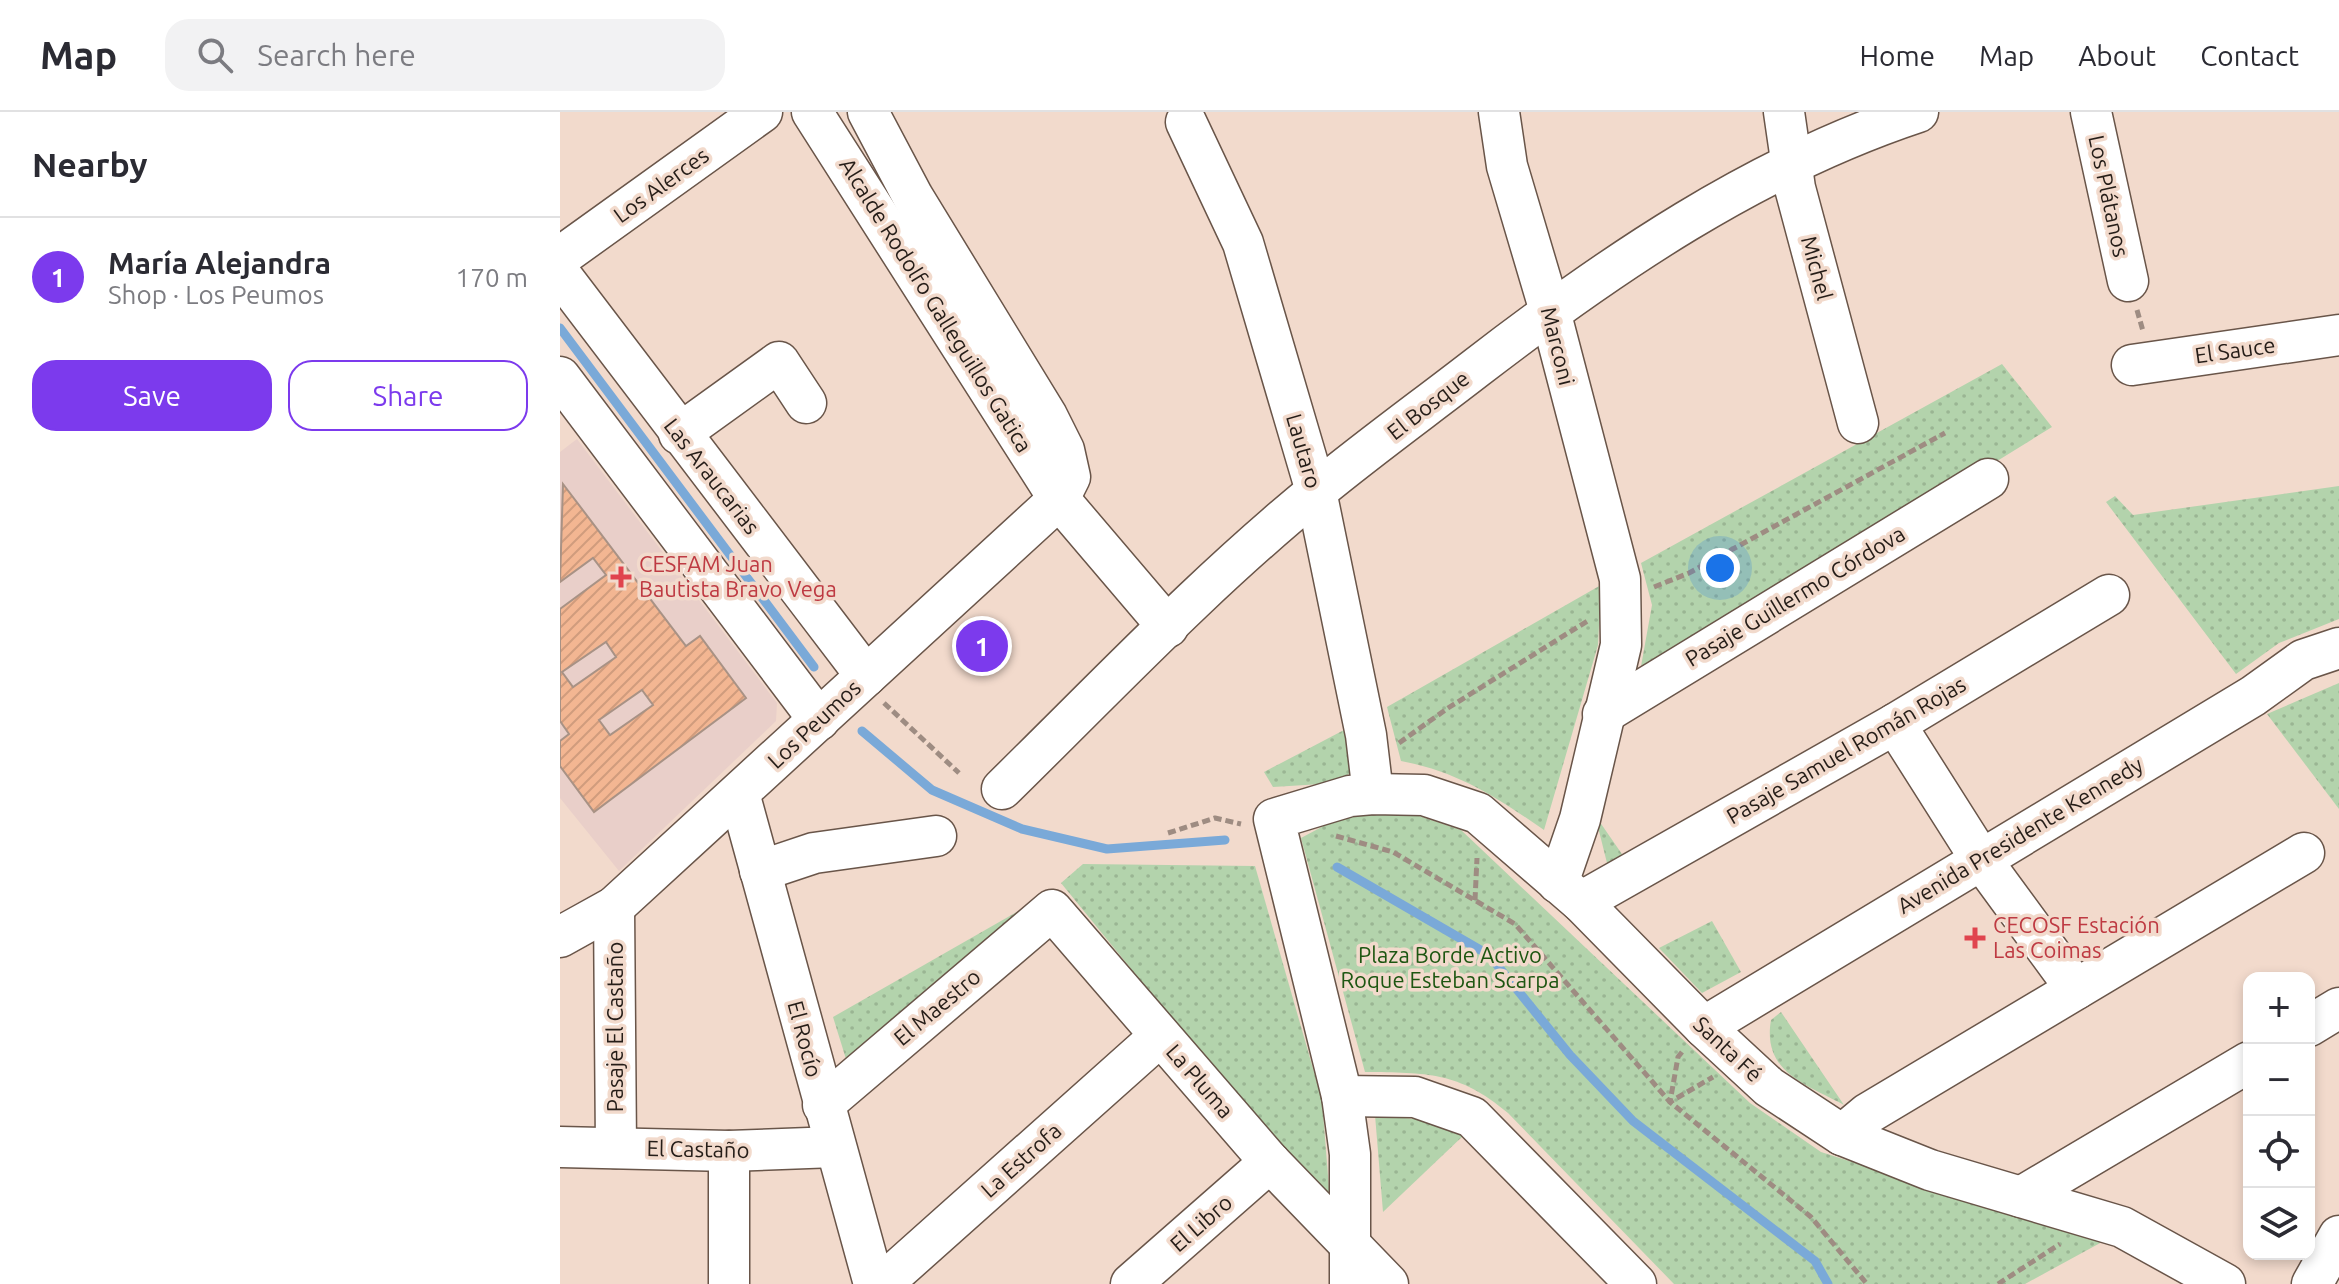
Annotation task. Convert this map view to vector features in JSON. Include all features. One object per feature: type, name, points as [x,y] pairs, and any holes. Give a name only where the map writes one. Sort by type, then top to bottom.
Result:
[{"type":"street","name":"Los Alerces","points":[[560,257],[762,112]]},
{"type":"street","name":"Alcalde Rodolfo Galleguillos Gatica","points":[[812,112],[1059,499],[1168,627]]},
{"type":"street","name":"Marconi","points":[[1499,112],[1507,166],[1550,311],[1620,579],[1621,645],[1580,819],[1570,893]]},
{"type":"street","name":"Michel","points":[[1784,112],[1791,161],[1858,423]]},
{"type":"street","name":"El Bosque","points":[[1002,789],[1168,627],[1316,491],[1550,311],[1672,230],[1791,161],[1918,112]]},
{"type":"street","name":"Los Plátanos","points":[[2091,112],[2128,281]]},
{"type":"street","name":"Alcalde Rodolfo Galleguillos Gatica","points":[[875,114],[913,197],[1047,416],[1064,450],[1070,477],[1059,499]]},
{"type":"street","name":"Lautaro","points":[[1186,122],[1243,243],[1316,491],[1366,735],[1373,794]]},
{"type":"street","name":"Las Araucarias","points":[[560,274],[866,676]]},
{"type":"street","name":"El Sauce","points":[[2142,364],[2339,335]]},
{"type":"street","points":[[679,434],[779,362],[806,403]]},
{"type":"street","points":[[560,377],[819,720]]},
{"type":"street","name":"Pasaje Guillermo Córdova","points":[[1603,714],[1988,479]]},
{"type":"street","name":"Los Peumos","points":[[560,937],[614,907],[1059,499]]},
{"type":"street","name":"Pasaje Samuel Román Rojas","points":[[1570,893],[1895,724],[2109,595]]},
{"type":"street","name":"Avenida Presidente Kennedy","points":[[1704,1027],[2253,696],[2303,660],[2339,648]]},
{"type":"street","points":[[1895,724],[1980,858],[2076,989]]},
{"type":"street","name":"El Rocío","points":[[739,793],[874,1284]]},
{"type":"street","name":"Santa Fé","points":[[1276,826],[1350,796],[1373,794],[1424,795],[1478,813],[1570,893],[1704,1027],[1769,1087],[1842,1135],[1930,1170],[2122,1227],[2225,1284]]},
{"type":"street","points":[[1276,826],[1342,1096],[1350,1154],[1351,1266]]},
{"type":"street","points":[[760,871],[814,853],[936,836]]},
{"type":"street","points":[[1842,1135],[1867,1114],[2304,853]]},
{"type":"street","name":"Pasaje El Castaño","points":[[614,907],[616,1148]]},
{"type":"street","name":"El Maestro","points":[[823,1105],[1052,910]]},
{"type":"street","name":"La Pluma","points":[[1052,910],[1270,1162],[1351,1266],[1388,1284]]},
{"type":"street","points":[[2315,1022],[2339,1008]]},
{"type":"street","name":"La Estrofa","points":[[882,1284],[1160,1036]]},
{"type":"street","points":[[2021,1197],[2243,1066]]},
{"type":"street","points":[[1342,1096],[1415,1097],[1472,1117],[1636,1284]]},
{"type":"street","name":"El Castaño","points":[[560,1147],[729,1151],[835,1147]]},
{"type":"street","points":[[729,1151],[729,1284]]},
{"type":"street","name":"El Libro","points":[[1131,1284],[1270,1162]]},
{"type":"street","points":[[2312,1284],[2339,1236]]},
{"type":"path","points":[[2128,281],[2142,364]]},
{"type":"path","points":[[866,676],[891,713],[959,773]]},
{"type":"path","points":[[1168,833],[1215,818],[1276,826]]},
{"type":"path","points":[[1334,836],[1393,852],[1515,924],[1670,1102],[1811,1217],[1867,1284]]},
{"type":"path","points":[[1670,1102],[1678,1057],[1704,1027]]},
{"type":"path","points":[[1670,1102],[1741,1061]]},
{"type":"path","points":[[1998,1284],[2061,1244],[2084,1216]]},
{"type":"shaded area","name":"CESFAM Juan Bautista Bravo Vega","points":[[577,439],[777,703],[776,721],[619,871],[560,798],[560,452]]},
{"type":"green space","points":[[2002,364],[2052,427],[1638,683],[1652,605],[1641,563]]},
{"type":"green space","points":[[2339,486],[2339,619],[2279,643],[2236,674],[2106,502],[2115,496],[2133,515]]},
{"type":"green space","points":[[1601,585],[1598,645],[1544,830],[1476,787],[1441,772],[1401,761],[1387,707]]},
{"type":"green space","points":[[2339,683],[2339,809],[2267,714]]},
{"type":"green space","points":[[1344,730],[1352,771],[1338,783],[1273,787],[1264,772]]},
{"type":"green space","name":"Plaza Borde Activo Roque Esteban Scarpa","points":[[1404,811],[1461,830],[1750,1103],[1821,1152],[2102,1242],[2025,1284],[1674,1284],[1508,1113],[1490,1099],[1441,1077],[1365,1072],[1301,838],[1346,814]]},
{"type":"green space","points":[[1595,815],[1626,860],[1609,871]]},
{"type":"green space","name":"Plaza Borde Activo Roque Esteban Scarpa","points":[[1083,864],[1255,866],[1322,1100],[1331,1214],[1061,883]]},
{"type":"green space","points":[[1050,893],[846,1059],[833,1017]]},
{"type":"green space","points":[[1712,921],[1741,972],[1702,993],[1659,948]]},
{"type":"green space","points":[[1781,1012],[1844,1105],[1801,1083],[1780,1064],[1770,1038],[1771,1020]]},
{"type":"green space","points":[[1375,1115],[1434,1121],[1464,1135],[1383,1212]]},
{"type":"building","points":[[563,484],[686,646],[700,636],[746,698],[594,812],[560,766],[560,741],[569,734],[560,721],[560,609],[606,575],[593,558],[560,582]],"holes":[[[606,642],[616,657],[573,687],[562,672]],[[642,690],[653,705],[610,735],[599,720]]]},
{"type":"waterway","points":[[560,328],[814,667]]},
{"type":"waterway","points":[[862,731],[932,790],[1022,829],[1107,849],[1225,840]]},
{"type":"waterway","points":[[1337,867],[1489,955],[1570,1055],[1633,1121],[1815,1261],[1828,1284]]},
{"type":"place","name":"CESFAM Juan Bautista Bravo Vega","points":[[621,577]]},
{"type":"place","name":"María Alejandra","points":[[982,646]]},
{"type":"place","name":"CECOSF Estación Las Coimas","points":[[1975,938]]}]
